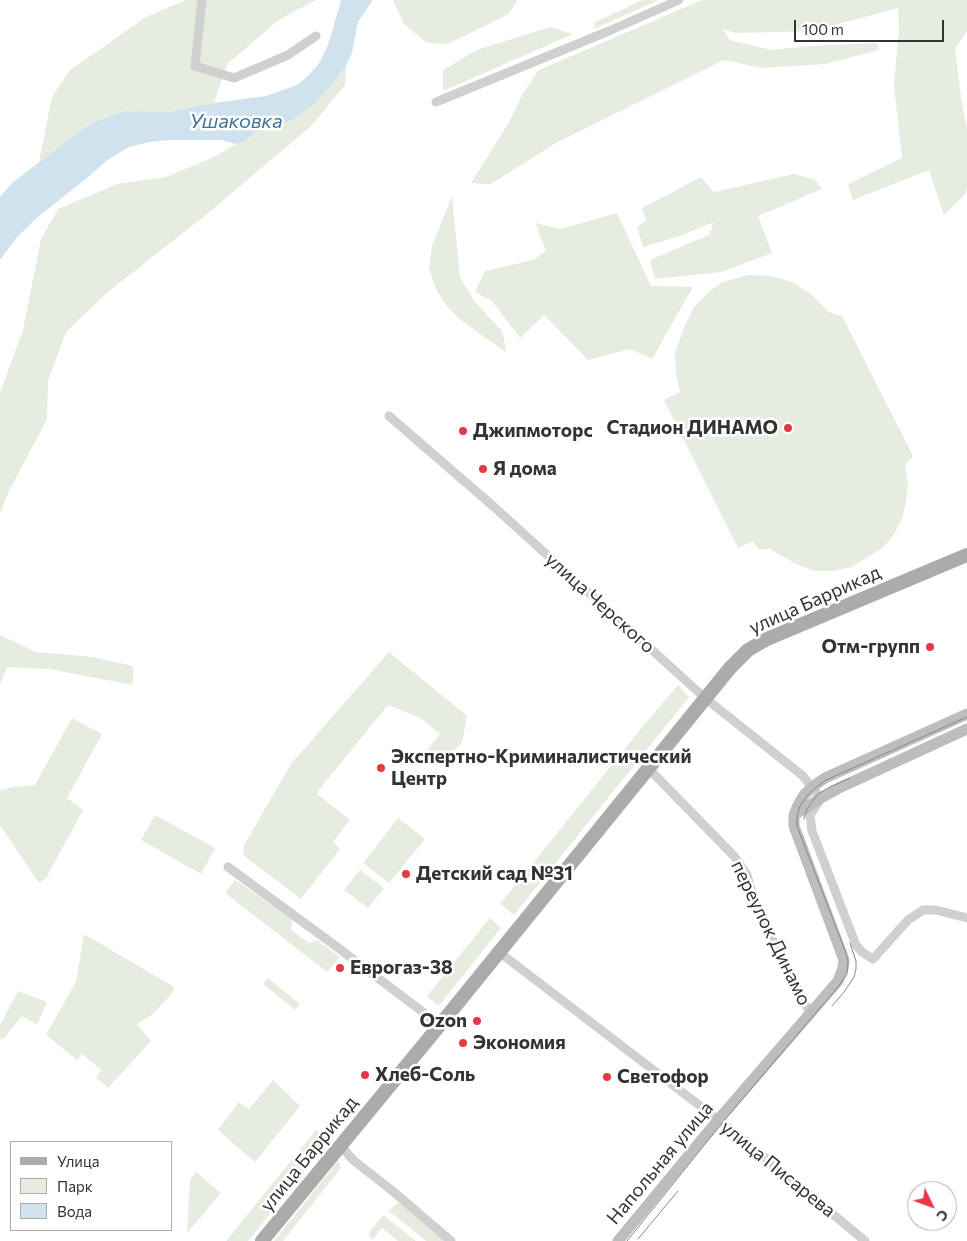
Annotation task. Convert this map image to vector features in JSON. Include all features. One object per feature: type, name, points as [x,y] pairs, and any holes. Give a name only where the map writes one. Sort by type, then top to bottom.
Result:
[{"type":"main road","name":"улица Баррикад","points":[[262,1241],[705,698],[748,650],[768,639],[967,555]]},
{"type":"street","points":[[202,0],[195,66],[234,78],[288,55],[316,36]]},
{"type":"street","points":[[436,102],[679,0]]},
{"type":"street","name":"улица Черского","points":[[389,416],[493,506],[705,698],[802,776],[820,798]]},
{"type":"street","points":[[794,815],[804,795],[825,778],[967,714]]},
{"type":"street","points":[[794,815],[839,788],[967,729]]},
{"type":"street","name":"переулок Динамо","points":[[648,768],[734,856],[747,875],[756,907],[810,1013]]},
{"type":"street","points":[[820,798],[810,815],[812,831],[856,945],[862,952],[873,959],[908,920],[923,910],[936,910],[967,918]]},
{"type":"street","name":"Напольная улица","points":[[618,1241],[718,1120],[838,980],[843,968],[844,960],[797,836],[794,826],[794,815]]},
{"type":"street","points":[[228,867],[334,944],[440,1025]]},
{"type":"street","name":"улица Писарева","points":[[499,952],[718,1120],[865,1241]]},
{"type":"street","points":[[340,1146],[353,1160],[451,1241]]},
{"type":"green space","points":[[186,0],[316,0],[280,19],[227,64],[214,103],[167,112],[125,111],[55,150],[39,162],[52,97],[70,70],[146,17]]},
{"type":"green space","points":[[393,0],[517,0],[509,14],[448,44],[427,43],[404,24]]},
{"type":"green space","points":[[643,0],[659,0],[594,29],[595,22]]},
{"type":"green space","points":[[702,0],[967,0],[967,31],[955,49],[967,129],[967,189],[965,194],[944,215],[929,170],[853,200],[848,184],[902,158],[894,85],[899,29],[898,8],[813,31],[736,33],[723,29],[730,40],[771,50],[877,43],[879,50],[825,64],[761,68],[724,60],[556,143],[491,184],[471,183],[508,124],[523,93],[539,70]]},
{"type":"green space","points":[[550,27],[573,34],[443,91],[443,70],[477,50]]},
{"type":"green space","points":[[346,66],[345,85],[311,126],[207,214],[108,292],[66,332],[48,381],[47,419],[9,491],[0,513],[0,393],[23,330],[41,239],[58,209],[117,184],[166,177],[212,158],[272,125],[289,122],[333,83]]},
{"type":"green space","points":[[794,174],[814,179],[822,189],[758,216],[772,253],[721,272],[655,279],[650,260],[709,235],[714,222],[680,236],[643,247],[637,227],[646,220],[642,208],[701,177],[714,192]]},
{"type":"green space","points":[[452,196],[460,277],[474,301],[502,331],[507,353],[458,318],[437,291],[429,269],[432,246]]},
{"type":"green space","points":[[617,213],[651,286],[693,287],[652,359],[630,349],[588,360],[544,315],[520,338],[492,301],[475,292],[485,271],[533,260],[546,251],[535,223],[561,229]]},
{"type":"green space","name":"Стадион ДИНАМО","points":[[748,275],[771,276],[792,282],[811,294],[829,312],[842,316],[913,456],[905,467],[908,483],[906,502],[902,519],[893,536],[882,548],[852,567],[833,571],[814,571],[796,564],[770,549],[758,549],[753,541],[738,548],[664,400],[680,392],[676,373],[675,353],[684,327],[694,307],[710,291],[723,282]]},
{"type":"green space","points":[[0,635],[36,652],[92,657],[133,666],[133,685],[49,669],[7,667],[0,685]]},
{"type":"green space","points":[[389,652],[467,716],[462,743],[438,763],[426,752],[440,734],[420,718],[388,705],[318,791],[317,794],[350,820],[333,842],[340,849],[301,899],[243,855],[244,845],[291,764]]},
{"type":"green space","points":[[678,685],[689,697],[514,915],[500,904]]},
{"type":"green space","points":[[72,718],[102,734],[67,798],[83,810],[46,878],[39,883],[0,825],[0,790],[35,785]]},
{"type":"green space","points":[[155,815],[215,848],[201,874],[141,840]]},
{"type":"green space","points":[[398,818],[425,839],[389,883],[363,863]]},
{"type":"green space","points":[[360,870],[384,888],[368,908],[344,890]]},
{"type":"green space","points":[[235,880],[292,919],[291,930],[309,943],[317,940],[340,957],[327,972],[225,893]]},
{"type":"green space","points":[[490,918],[501,928],[439,1006],[427,996]]},
{"type":"green space","points":[[84,934],[174,987],[173,992],[153,1014],[137,1024],[151,1041],[108,1088],[96,1078],[101,1070],[82,1054],[77,1060],[46,1035],[76,982]]},
{"type":"green space","points":[[268,978],[300,1004],[295,1010],[263,984]]},
{"type":"green space","points":[[18,991],[47,1002],[37,1025],[22,1016],[4,1038],[0,1039],[0,1025]]},
{"type":"green space","points":[[273,1080],[300,1106],[255,1162],[218,1130],[239,1102],[249,1109]]},
{"type":"green space","points":[[316,1130],[329,1141],[248,1241],[226,1241]]},
{"type":"green space","points":[[338,1161],[341,1168],[283,1241],[274,1241]]},
{"type":"green space","points":[[196,1172],[221,1193],[187,1233],[190,1180]]},
{"type":"green space","points":[[397,1203],[402,1204],[445,1241],[426,1241],[389,1211]]},
{"type":"green space","points":[[383,1215],[416,1241],[398,1241],[382,1228],[372,1240],[369,1235],[370,1231]]},
{"type":"water","name":"Ушаковка","points":[[341,0],[373,0],[358,22],[352,52],[346,66],[313,105],[289,122],[272,125],[255,133],[246,141],[236,144],[221,140],[169,140],[129,147],[106,161],[39,216],[17,237],[0,260],[0,197],[12,183],[55,150],[92,123],[125,111],[167,112],[266,96],[297,85],[320,62],[328,45]]},
{"type":"tram line","points":[[627,1241],[722,1123],[847,974],[848,962],[846,953],[797,826],[800,806],[806,797],[826,780],[967,717]]},
{"type":"tram line","points":[[804,819],[807,809],[818,794],[850,778]]},
{"type":"tram line","points":[[832,1006],[854,977],[856,961],[850,943]]},
{"type":"tram line","points":[[638,1239],[678,1191]]},
{"type":"place","name":"Стадион ДИНАМО","points":[[788,428]]},
{"type":"place","name":"Джипмоторс","points":[[463,431]]},
{"type":"place","name":"Я дома","points":[[483,469]]},
{"type":"place","name":"Отм-групп","points":[[930,647]]},
{"type":"place","name":"Экспертно-Криминалистический Центр","points":[[381,768]]},
{"type":"place","name":"Детский сад №31","points":[[406,874]]},
{"type":"place","name":"Еврогаз-38","points":[[340,968]]},
{"type":"place","name":"Ozon","points":[[477,1021]]},
{"type":"place","name":"Экономия","points":[[463,1043]]},
{"type":"place","name":"Хлеб-Соль","points":[[365,1075]]},
{"type":"place","name":"Светофор","points":[[607,1077]]}]
